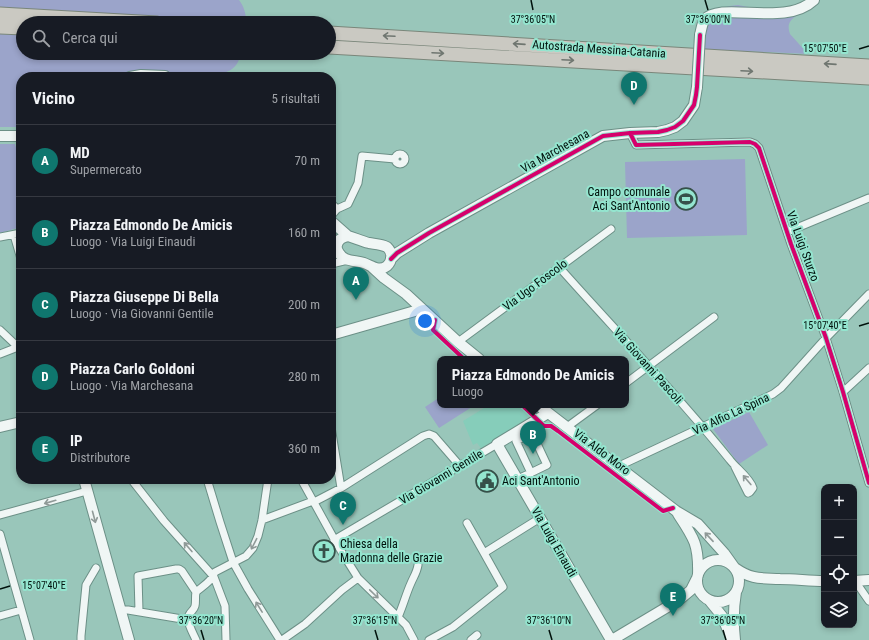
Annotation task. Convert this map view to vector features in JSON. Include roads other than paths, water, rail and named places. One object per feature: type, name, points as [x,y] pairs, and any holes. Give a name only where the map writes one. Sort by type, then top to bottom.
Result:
[{"type":"highway","points":[[0,14],[35,16]]},
{"type":"highway","points":[[0,27],[16,28]]},
{"type":"highway","name":"Autostrada Messina-Catania","points":[[336,33],[869,66]]},
{"type":"highway","name":"Autostrada Messina-Catania","points":[[336,46],[869,78]]},
{"type":"street","points":[[738,2],[756,6],[784,9],[802,7],[814,0]]},
{"type":"street","name":"Via Marchesana","points":[[429,233],[603,136],[658,132],[675,127],[683,121],[694,105],[697,87],[700,35],[704,19],[709,12],[723,3]]},
{"type":"street","name":"Via Luigi Sturzo","points":[[630,133],[636,145],[750,142],[759,148],[787,232],[826,338],[869,483]]},
{"type":"street","points":[[0,136],[16,136]]},
{"type":"street","points":[[337,209],[348,204],[358,182],[362,156],[395,159]]},
{"type":"street","points":[[787,232],[869,198]]},
{"type":"street","points":[[336,225],[348,236],[368,243],[382,245],[402,243],[429,233]]},
{"type":"street","name":"Via Ugo Foscolo","points":[[458,342],[611,229]]},
{"type":"street","points":[[348,236],[343,237],[338,241],[336,247],[342,258],[364,263],[378,269],[386,267],[397,253],[429,233]]},
{"type":"street","points":[[0,238],[16,234]]},
{"type":"street","points":[[382,245],[390,250],[392,276],[406,294]]},
{"type":"street","points":[[336,261],[348,260]]},
{"type":"street","points":[[372,267],[406,294],[458,342],[476,356]]},
{"type":"street","name":"Via Giovanni Pascoli","points":[[559,267],[703,427],[735,467]]},
{"type":"street","name":"Via Alfio La Spina","points":[[619,466],[765,398],[781,388],[826,338],[869,294]]},
{"type":"street","points":[[336,334],[422,309]]},
{"type":"street","points":[[629,381],[714,317]]},
{"type":"street","points":[[0,330],[16,344]]},
{"type":"street","points":[[0,354],[16,348]]},
{"type":"street","points":[[843,392],[869,368]]},
{"type":"street","name":"Via Aldo Moro","points":[[542,408],[676,511]]},
{"type":"street","points":[[567,427],[592,408]]},
{"type":"street","name":"Via Giovanni Gentile","points":[[334,540],[548,413]]},
{"type":"street","points":[[0,427],[16,423]]},
{"type":"street","points":[[518,479],[531,473],[547,465],[532,433],[516,441],[531,473]]},
{"type":"street","points":[[262,520],[313,501],[341,488],[423,436],[429,434],[434,436],[460,466]]},
{"type":"street","name":"Via Luigi Einaudi","points":[[497,444],[611,640]]},
{"type":"street","points":[[336,458],[341,488]]},
{"type":"street","points":[[85,484],[129,640]]},
{"type":"street","points":[[135,484],[164,520],[214,577],[224,606],[226,640]]},
{"type":"street","points":[[209,484],[233,562],[248,589],[281,640],[304,624],[358,578]]},
{"type":"street","points":[[196,592],[214,577],[215,572],[246,556],[253,548],[262,520],[267,484]]},
{"type":"street","points":[[304,484],[334,540],[358,578],[406,625],[414,640]]},
{"type":"street","points":[[0,515],[87,491]]},
{"type":"street","points":[[676,511],[698,524],[724,552],[735,568],[739,577],[739,587],[734,602],[733,618],[736,640]]},
{"type":"street","points":[[676,511],[692,534],[695,542],[698,561],[697,584],[699,589],[722,616],[732,640]]},
{"type":"street","points":[[484,553],[540,518]]},
{"type":"street","points":[[429,640],[453,627],[503,587],[467,523]]},
{"type":"street","points":[[0,534],[3,553],[22,610],[30,640]]},
{"type":"street","points":[[611,640],[679,600],[691,590],[702,567],[715,560],[725,561],[748,576],[760,579],[821,581]]},
{"type":"street","points":[[398,617],[418,564]]},
{"type":"street","points":[[81,640],[80,636],[86,585],[96,568]]},
{"type":"street","points":[[139,611],[138,576],[176,568],[179,569],[182,571],[196,592],[195,606],[189,615],[188,620],[196,640]]},
{"type":"street","points":[[679,600],[707,599],[719,602],[724,601],[733,596],[748,583],[760,579]]},
{"type":"street","points":[[857,581],[869,580]]},
{"type":"street","points":[[857,584],[869,600]]},
{"type":"street","points":[[0,616],[22,610]]},
{"type":"street","points":[[121,610],[139,611],[188,620]]},
{"type":"place","name":"Piazza Carlo Goldoni","points":[[634,105]]},
{"type":"place","name":"Campo comunale Aci Sant'Antonio","points":[[686,199]]},
{"type":"place","name":"MD","points":[[356,300]]},
{"type":"place","name":"Piazza Edmondo De Amicis","points":[[533,454]]},
{"type":"place","name":"Aci Sant'Antonio","points":[[487,481]]},
{"type":"place","name":"Piazza Giuseppe Di Bella","points":[[343,525]]},
{"type":"place","name":"Chiesa della Madonna delle Grazie","points":[[324,551]]},
{"type":"place","name":"IP","points":[[673,616]]}]
